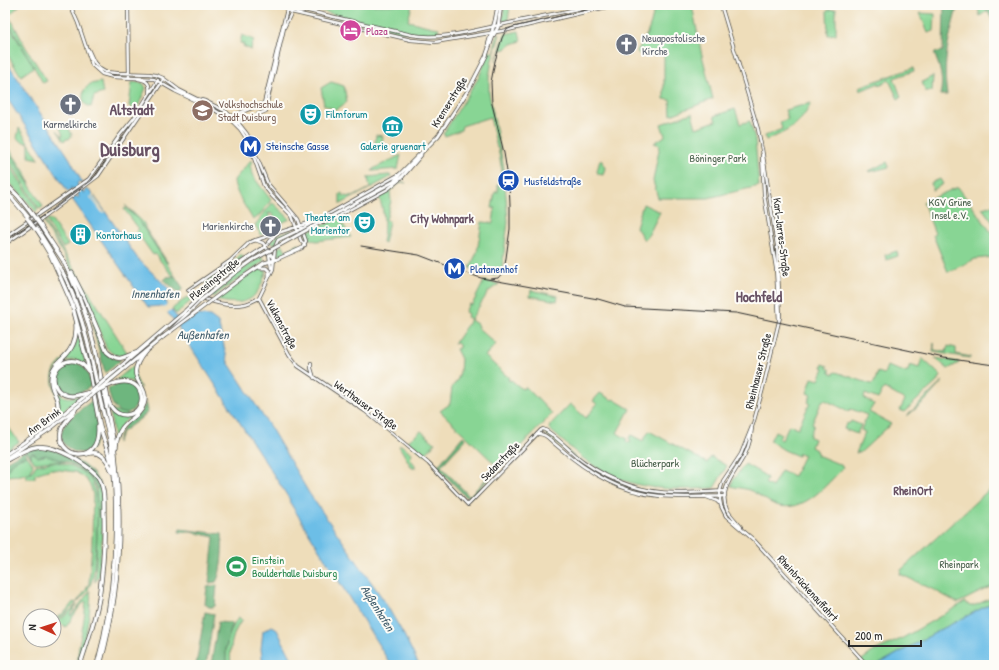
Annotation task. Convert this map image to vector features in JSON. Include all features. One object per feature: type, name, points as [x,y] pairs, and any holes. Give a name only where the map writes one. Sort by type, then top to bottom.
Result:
[{"type":"highway","points":[[5,182],[18,196],[37,227],[67,282],[76,303],[93,362],[109,434],[114,479],[116,558],[114,598],[100,665]]},
{"type":"highway","points":[[5,190],[29,216],[62,258],[83,295],[104,348],[111,356],[120,358],[127,359],[136,353]]},
{"type":"highway","points":[[37,227],[51,256],[76,318],[90,374],[97,415],[98,433],[96,444],[89,451],[76,454],[66,448],[60,435],[64,423],[75,410]]},
{"type":"highway","points":[[62,258],[81,300],[93,341],[115,452],[118,483],[118,553],[114,563],[104,637],[97,665]]},
{"type":"highway","points":[[48,426],[56,415],[58,406],[51,374],[74,344],[77,332],[76,318]]},
{"type":"highway","points":[[115,452],[116,439],[121,428],[138,413],[144,404],[144,394],[136,376],[135,369],[137,363],[145,352]]},
{"type":"highway","points":[[90,374],[84,365],[72,360],[59,366],[54,377],[58,389],[67,395],[75,396],[91,394]]},
{"type":"highway","points":[[99,390],[108,384],[124,381],[135,384],[142,396],[140,404],[132,413],[119,414],[112,409],[110,405],[107,390],[100,372]]},
{"type":"highway","points":[[97,415],[113,468]]},
{"type":"highway","points":[[5,460],[35,446],[49,447],[78,456],[84,456],[92,452],[100,453],[107,459],[114,479]]},
{"type":"highway","points":[[65,453],[88,467],[99,478],[104,493],[105,523],[99,599],[80,665]]},
{"type":"main road","points":[[70,5],[78,23],[89,57],[97,72],[106,76],[148,78],[158,80],[175,91],[213,109],[235,124],[248,141],[264,186],[292,216],[304,245]]},
{"type":"main road","points":[[263,104],[288,5]]},
{"type":"main road","points":[[493,32],[498,5]]},
{"type":"main road","points":[[493,32],[498,25],[501,5]]},
{"type":"main road","points":[[287,9],[294,6],[416,36],[439,36],[520,22],[596,5]]},
{"type":"main road","points":[[287,9],[291,12],[422,41],[441,42],[508,30],[615,5]]},
{"type":"main road","name":"Karl-Jarres-Straße","points":[[722,5],[759,133],[762,149],[777,245],[780,304],[779,322]]},
{"type":"main road","points":[[128,6],[129,78]]},
{"type":"main road","points":[[235,124],[265,112],[284,28],[294,6]]},
{"type":"main road","name":"Kremerstraße","points":[[400,176],[418,160],[443,129],[469,89],[482,64],[493,32]]},
{"type":"main road","points":[[95,66],[104,72],[149,74],[162,78],[179,90],[197,99],[205,100],[232,116],[247,134],[268,184],[294,214],[301,225],[306,241],[302,248],[275,260],[264,263],[247,274],[163,337]]},
{"type":"main road","points":[[135,78],[148,82],[150,89],[148,94]]},
{"type":"main road","points":[[84,186],[158,80],[162,78]]},
{"type":"main road","points":[[5,237],[47,208],[89,184],[100,174],[162,82],[162,78]]},
{"type":"main road","points":[[263,104],[266,107]]},
{"type":"main road","points":[[232,116],[263,104]]},
{"type":"main road","points":[[235,124],[242,112]]},
{"type":"main road","points":[[126,135],[127,126]]},
{"type":"main road","points":[[259,298],[247,304],[234,305],[204,300],[188,290],[230,261],[246,244],[296,226],[318,220],[400,176]]},
{"type":"main road","points":[[275,260],[275,247],[278,240],[314,223],[329,221],[389,188],[400,176]]},
{"type":"main road","name":"Plessingstraße","points":[[108,384],[130,363],[163,337],[200,301],[227,278],[253,260],[394,181],[400,176]]},
{"type":"main road","points":[[5,244],[50,213],[70,195]]},
{"type":"main road","points":[[265,247],[276,234]]},
{"type":"main road","points":[[255,240],[263,243],[275,260]]},
{"type":"main road","points":[[185,311],[215,282],[239,264],[268,245],[275,247]]},
{"type":"main road","points":[[265,247],[271,246],[275,255]]},
{"type":"main road","name":"Vulkanstraße","points":[[269,252],[271,268],[269,276]]},
{"type":"main road","name":"Vulkanstraße","points":[[275,260],[273,269],[259,298],[289,354],[298,366],[308,374]]},
{"type":"main road","points":[[251,272],[265,267],[268,270],[269,276]]},
{"type":"main road","points":[[185,311],[200,301]]},
{"type":"main road","name":"Plessingstraße","points":[[136,353],[185,311]]},
{"type":"main road","name":"Rheinhauser Straße","points":[[725,491],[731,476],[747,451],[779,322]]},
{"type":"main road","points":[[91,394],[127,359]]},
{"type":"main road","points":[[311,363],[314,378]]},
{"type":"main road","name":"Werthauser Straße","points":[[308,374],[365,412],[427,463]]},
{"type":"main road","points":[[91,394],[99,390]]},
{"type":"main road","name":"Am Brink","points":[[5,454],[48,426],[91,394]]},
{"type":"main road","name":"Am Brink","points":[[5,460],[75,410],[91,394]]},
{"type":"main road","name":"Rheinhauser Straße","points":[[720,491],[721,484],[726,475],[741,454],[753,424]]},
{"type":"main road","name":"Sedanstraße","points":[[427,463],[468,504],[543,429],[583,462],[624,484],[664,493],[720,491]]},
{"type":"main road","points":[[537,434],[544,434],[580,465],[604,479],[635,492],[676,498],[725,496]]},
{"type":"main road","points":[[721,506],[720,491],[725,491]]},
{"type":"main road","name":"Rheinbrückenauffahrt","points":[[725,491],[728,510],[744,531]]},
{"type":"main road","points":[[704,496],[717,500],[721,506]]},
{"type":"main road","name":"Rheinbrückenauffahrt","points":[[721,506],[726,516],[762,548],[867,665]]},
{"type":"green space","points":[[7,5],[20,5],[8,15],[11,20],[8,22],[5,13]]},
{"type":"green space","points":[[298,5],[412,5],[408,21],[439,28],[437,34],[402,32]]},
{"type":"green space","points":[[505,5],[510,5],[508,21],[502,21]]},
{"type":"green space","points":[[654,5],[692,5],[701,51],[713,99],[671,115],[670,100],[664,99],[664,54],[639,54],[637,51],[649,29]]},
{"type":"green space","points":[[944,5],[958,5],[947,50],[945,72],[947,95],[940,95],[942,84],[941,74],[934,53],[943,51]]},
{"type":"green space","points":[[977,5],[984,5],[987,11],[980,16]]},
{"type":"green space","points":[[984,5],[994,5],[994,23]]},
{"type":"green space","points":[[836,9],[836,34],[828,35],[827,11]]},
{"type":"green space","points":[[920,13],[935,14],[934,31],[928,33]]},
{"type":"green space","points":[[5,19],[34,67],[21,76],[5,51]]},
{"type":"green space","points":[[12,21],[25,46],[47,81],[43,83],[9,23]]},
{"type":"green space","points":[[519,31],[521,41],[509,45],[506,49],[501,50],[496,61],[505,34]]},
{"type":"green space","points":[[500,34],[492,60],[489,77],[489,93],[506,179],[502,179],[498,148],[490,117],[462,126],[461,130],[445,136],[443,134],[479,77],[489,51],[493,53],[497,36]]},
{"type":"green space","points":[[242,35],[254,40],[251,50],[243,46],[244,44],[240,43]]},
{"type":"green space","points":[[913,68],[914,71],[894,78],[901,97],[898,99],[889,80],[860,91],[859,87]]},
{"type":"green space","points":[[933,76],[932,91],[925,91],[922,82]]},
{"type":"green space","points":[[101,82],[103,93],[94,96],[91,107],[86,105],[83,101],[84,90],[90,84]]},
{"type":"green space","points":[[132,82],[143,83],[146,88],[136,111],[129,106]]},
{"type":"green space","points":[[331,82],[344,86],[347,102],[336,110],[324,105],[321,88]]},
{"type":"green space","points":[[811,103],[803,117],[793,127],[766,140],[765,136],[782,129],[780,122],[788,119],[785,110]]},
{"type":"green space","name":"Böninger Park","points":[[735,109],[740,124],[750,121],[755,139],[759,186],[708,198],[658,198],[653,181],[660,145],[654,143],[665,136],[661,124],[692,113],[696,128],[716,121],[714,116]]},
{"type":"green space","points":[[68,126],[72,135],[69,139],[64,141],[57,130],[62,136],[63,135],[60,128]]},
{"type":"green space","points":[[19,128],[39,159],[29,157],[29,144],[17,138]]},
{"type":"green space","points":[[376,135],[383,136],[382,145],[375,144]]},
{"type":"green space","points":[[5,142],[26,174],[30,184],[5,145]]},
{"type":"green space","points":[[5,146],[43,207],[39,209],[5,153]]},
{"type":"green space","points":[[401,155],[398,169],[372,171],[373,169]]},
{"type":"green space","points":[[5,157],[38,210],[36,212],[5,178]]},
{"type":"green space","points":[[601,159],[605,168],[603,175],[598,174],[597,171]]},
{"type":"green space","points":[[251,160],[252,164],[250,166],[255,179],[271,200],[259,216],[253,220],[236,190],[234,180]]},
{"type":"green space","points":[[887,162],[889,167],[869,172],[869,171]]},
{"type":"green space","points":[[390,175],[391,177],[340,204],[340,194],[342,193],[343,196],[353,197],[370,188],[368,177]]},
{"type":"green space","points":[[940,179],[943,184],[933,190],[931,183]]},
{"type":"green space","points":[[401,181],[406,183],[401,182],[390,191],[391,201],[386,220],[389,221],[384,243],[382,242],[384,231],[383,213],[378,196],[390,190]]},
{"type":"green space","points":[[498,184],[505,184],[508,222],[502,268],[495,276],[470,268],[477,252],[482,222],[493,223],[495,208],[492,208],[495,192],[498,192]]},
{"type":"green space","name":"KGV Grüne Insel e.V.","points":[[958,187],[994,236],[994,257],[975,259],[948,272],[933,235],[935,234],[923,202]]},
{"type":"green space","points":[[272,203],[290,219],[279,224],[281,229],[273,232],[273,224],[274,227],[278,225],[272,214],[268,213],[272,222],[267,224],[267,229],[264,229],[264,232],[266,232],[261,235],[255,225]]},
{"type":"green space","points":[[643,204],[660,212],[649,234],[644,240],[636,227]]},
{"type":"green space","points":[[125,205],[143,222],[145,228],[168,263],[139,221]]},
{"type":"green space","points":[[994,205],[994,224],[982,208]]},
{"type":"green space","points":[[126,208],[139,221],[175,276],[170,273],[155,254],[153,255],[136,231],[139,229],[124,209]]},
{"type":"green space","points":[[339,218],[351,237],[316,241],[308,238],[306,232]]},
{"type":"green space","points":[[49,219],[52,221],[68,245],[63,248],[46,220]]},
{"type":"green space","points":[[44,221],[128,354],[119,356],[111,352],[106,347],[85,294],[43,222]]},
{"type":"green space","points":[[292,230],[293,231],[279,238],[275,244],[270,243],[277,235]]},
{"type":"green space","points":[[299,244],[300,246],[278,256],[278,248],[283,245],[286,251]]},
{"type":"green space","points":[[897,251],[898,256],[886,260],[885,255]]},
{"type":"green space","points":[[241,254],[244,257],[224,272],[223,271],[232,263]]},
{"type":"green space","points":[[262,256],[264,261],[213,297],[212,295],[230,281],[229,279]]},
{"type":"green space","points":[[262,268],[266,270],[266,273],[262,284],[248,300],[243,302],[226,302],[215,300],[248,275]]},
{"type":"green space","points":[[221,272],[222,274],[208,286],[205,282]]},
{"type":"green space","points":[[175,276],[183,288],[179,293],[164,280],[167,277]]},
{"type":"green space","points":[[484,281],[499,284],[489,291],[471,319],[467,317],[468,314],[465,312],[469,304],[472,305]]},
{"type":"green space","points":[[531,290],[558,296],[557,301],[530,296]]},
{"type":"green space","points":[[187,297],[192,300],[176,314],[172,309]]},
{"type":"green space","points":[[471,319],[477,324],[478,328],[496,344],[485,356],[509,378],[509,381],[511,380],[522,389],[526,387],[552,414],[499,468],[440,411],[450,404],[452,387],[457,381],[460,372],[461,359],[456,349],[459,348],[459,345],[457,343],[454,344]]},
{"type":"green space","points":[[93,322],[99,340],[105,351],[109,355],[121,360],[105,373],[92,323]]},
{"type":"green space","points":[[78,333],[86,365],[76,360],[65,361],[56,370],[54,383],[60,394],[66,397],[81,396],[58,415],[59,403],[53,384],[53,375],[58,365],[73,348]]},
{"type":"green space","points":[[934,343],[934,350],[946,352],[948,346],[956,348],[956,354],[971,357],[933,352]]},
{"type":"green space","points":[[922,358],[941,376],[938,381],[904,412],[900,410],[905,400],[884,388],[878,399],[865,394],[864,398],[874,404],[869,412],[891,424],[861,452],[856,453],[865,432],[861,430],[867,415],[851,409],[848,411],[825,400],[822,401],[812,424],[814,425],[810,437],[814,439],[811,447],[816,450],[818,453],[817,455],[841,465],[843,468],[822,490],[814,496],[805,502],[786,507],[773,504],[749,490],[731,486],[733,480],[745,464],[764,475],[767,478],[765,483],[772,487],[781,471],[794,476],[804,455],[799,453],[798,456],[784,450],[770,441],[775,431],[781,434],[779,439],[782,440],[789,425],[798,428],[810,403],[808,402],[811,395],[807,393],[812,378],[819,380],[824,368],[822,367],[823,364],[828,366],[827,368],[831,370],[829,372],[833,374],[836,372],[871,384],[874,383],[878,372],[884,374],[887,366],[905,372],[908,371],[910,365],[919,368]]},
{"type":"green space","points":[[935,358],[959,362],[959,363],[948,369]]},
{"type":"green space","points":[[72,362],[84,367],[89,377],[91,386],[80,393],[70,394],[63,391],[58,386],[56,379],[58,372],[63,366]]},
{"type":"green space","points":[[133,366],[135,376],[141,389],[130,381],[115,381]]},
{"type":"green space","points":[[943,381],[926,400],[907,416],[908,415]]},
{"type":"green space","points":[[123,383],[134,386],[139,393],[139,401],[128,413],[120,412],[113,405],[108,388]]},
{"type":"green space","name":"Blücherpark","points":[[600,393],[630,409],[617,433],[627,439],[627,443],[631,442],[629,438],[631,435],[643,441],[649,431],[707,463],[711,457],[727,466],[714,488],[662,488],[630,483],[599,469],[584,459],[549,429],[550,425],[570,404],[586,418],[597,404],[593,401]]},
{"type":"green space","points":[[93,400],[97,423],[97,435],[94,446],[90,451],[84,453],[72,450],[63,442],[61,436],[64,425],[71,417]]},
{"type":"green space","points":[[146,401],[148,411],[144,416],[122,432],[117,443],[124,427],[143,409]]},
{"type":"green space","points":[[142,402],[140,409],[121,426],[114,441],[110,408],[113,411],[131,415]]},
{"type":"green space","points":[[851,421],[861,425],[857,434],[844,429],[846,424],[850,423]]},
{"type":"green space","points":[[5,424],[8,425],[19,442],[5,451]]},
{"type":"green space","points":[[421,431],[435,443],[425,455],[408,441]]},
{"type":"green space","points":[[547,433],[570,453],[594,470],[621,483],[650,492],[650,494],[620,484],[594,471],[570,454],[546,434]]},
{"type":"green space","points":[[463,436],[466,439],[441,466],[469,496],[495,470],[496,471],[470,498],[465,496],[437,467]]},
{"type":"green space","points":[[401,445],[412,453],[410,458],[415,465],[415,468],[412,468],[399,446]]},
{"type":"green space","points":[[36,447],[55,450],[82,464],[93,473],[100,484],[98,489],[93,481],[83,471],[70,463],[46,455],[37,457],[34,453],[31,453],[31,458],[26,450]]},
{"type":"green space","points":[[25,451],[27,456],[19,458],[9,466],[5,473],[5,462]]},
{"type":"green space","points":[[31,453],[34,453],[39,457],[47,455],[65,462],[53,461],[35,463],[31,458]]},
{"type":"green space","points":[[22,456],[27,456],[33,464],[31,472],[21,475],[5,476],[9,466]]},
{"type":"green space","points":[[53,462],[63,463],[79,469],[88,476],[94,488],[96,498],[97,536],[93,577],[88,591],[76,603],[89,584],[92,545],[93,495],[91,487],[86,479],[76,472],[51,469],[35,474],[35,478],[26,478],[26,475],[32,472],[36,465]]},
{"type":"green space","points":[[100,484],[102,500],[102,539],[99,576],[95,582],[98,514],[96,487],[98,489]]},
{"type":"green space","name":"Rheinpark","points":[[994,485],[994,585],[958,603],[900,574],[901,570]]},
{"type":"green space","points":[[180,529],[222,534],[221,566],[216,582],[209,583],[214,537],[191,532],[179,532]]},
{"type":"green space","points":[[217,585],[215,606],[209,607],[205,604],[207,587]]},
{"type":"green space","points":[[90,591],[91,597],[86,629],[81,652],[76,665],[86,601],[80,606],[66,627],[62,625],[62,618],[77,604],[70,615],[71,616]]},
{"type":"green space","name":"Rheinpark","points":[[994,597],[994,602],[877,665],[855,665],[874,651],[901,639],[965,602],[970,606],[973,606]]},
{"type":"green space","points":[[73,602],[76,603],[62,616],[62,614]]},
{"type":"green space","points":[[205,612],[214,614],[206,665],[196,665]]},
{"type":"green space","points":[[238,618],[242,620],[232,641],[230,653],[231,665],[226,665],[228,640]]},
{"type":"green space","points":[[218,622],[230,623],[232,625],[226,647],[226,665],[211,665]]},
{"type":"water","name":"Außenhafen","points":[[5,59],[70,159],[82,182],[81,183],[79,181],[77,184],[84,193],[87,189],[93,194],[138,259],[170,290],[165,302],[182,324],[198,315],[210,316],[218,322],[228,362],[272,430],[309,493],[383,599],[419,665],[391,665],[289,501],[290,500],[179,327],[162,306],[148,307],[72,199],[76,196],[78,198],[79,196],[71,187],[72,190],[68,192],[5,95]]},
{"type":"water","points":[[994,602],[994,665],[877,665],[942,629]]},
{"type":"water","points":[[272,626],[276,628],[295,665],[263,665],[261,649],[263,631]]},
{"type":"pier","points":[[94,193],[94,196],[105,213],[103,212],[103,214],[90,197],[91,196],[101,210],[92,195]]},
{"type":"pier","points":[[168,303],[173,308],[166,314],[162,309]]},
{"type":"tram line","points":[[490,279],[498,278],[504,271],[510,229],[509,184],[504,153],[492,104],[491,82],[495,61],[502,38],[506,30],[513,27],[608,5]]},
{"type":"tram line","points":[[5,240],[52,210],[92,180],[122,137]]},
{"type":"tram line","points":[[361,246],[419,255],[481,278],[598,299],[625,307],[736,313],[944,358],[994,365]]},
{"type":"place","name":"Plaza","points":[[351,31]]},
{"type":"place","name":"Neuapostolische Kirche","points":[[626,44]]},
{"type":"place","name":"Karmelkirche","points":[[70,104]]},
{"type":"place","name":"Volkshochschule Stadt Duisburg","points":[[202,110]]},
{"type":"place","name":"Filmforum","points":[[310,114]]},
{"type":"place","name":"Galerie gruenart","points":[[393,126]]},
{"type":"place","name":"Steinsche Gasse","points":[[250,146]]},
{"type":"place","name":"Musfeldstraße","points":[[508,181]]},
{"type":"place","name":"Theater am Marientor","points":[[365,223]]},
{"type":"place","name":"Marienkirche","points":[[270,226]]},
{"type":"place","name":"Kontorhaus","points":[[81,235]]},
{"type":"place","name":"Platanenhof","points":[[455,269]]},
{"type":"place","name":"Einstein Boulderhalle Duisburg","points":[[237,566]]},
{"type":"district","name":"Altstadt","points":[[132,109]]},
{"type":"district","name":"Duisburg","points":[[130,149]]},
{"type":"district","name":"City Wohnpark","points":[[442,218]]},
{"type":"district","name":"Hochfeld","points":[[759,296]]},
{"type":"district","name":"RheinOrt","points":[[913,490]]},
{"type":"water label","name":"Innenhafen","points":[[155,293]]}]
